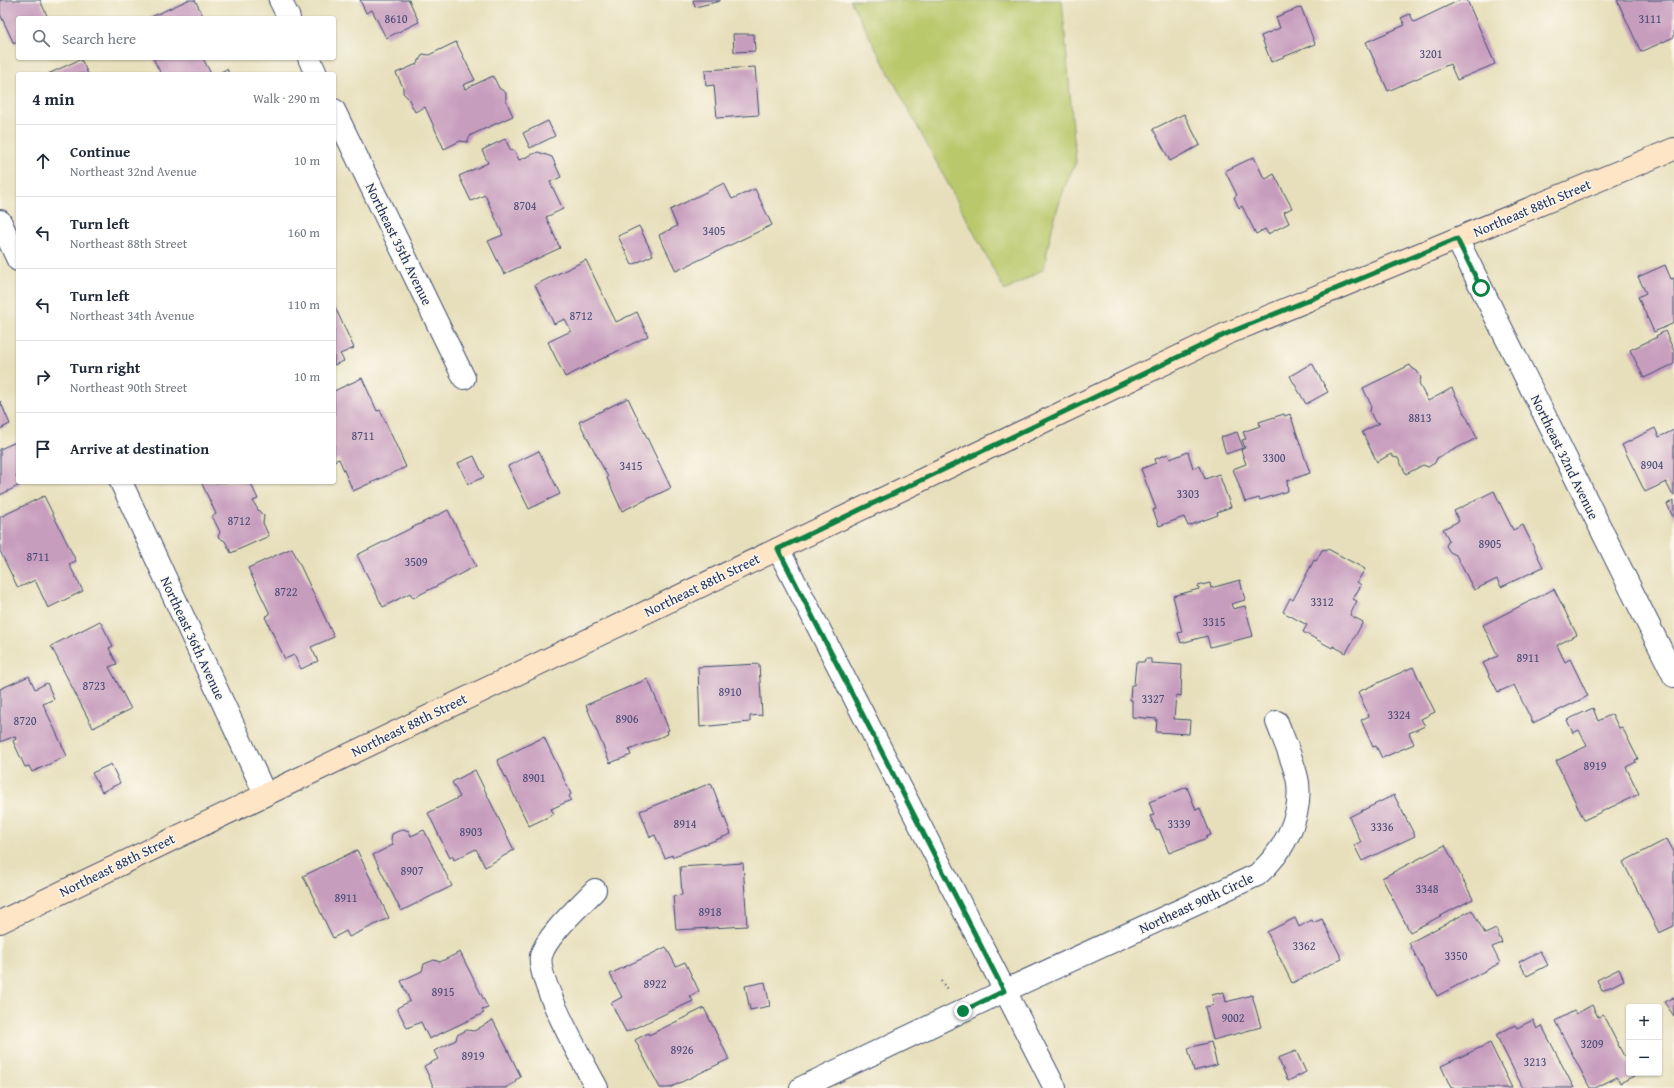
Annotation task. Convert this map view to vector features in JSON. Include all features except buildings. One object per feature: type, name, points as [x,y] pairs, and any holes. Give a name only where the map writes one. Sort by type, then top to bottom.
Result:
[{"type":"street","points":[[280,0],[288,16]]},
{"type":"street","points":[[309,60],[315,72]]},
{"type":"street","name":"Northeast 35th Avenue","points":[[336,114],[464,378]]},
{"type":"street","name":"Northeast 88th Street","points":[[0,922],[1226,334],[1674,149]]},
{"type":"street","points":[[0,221],[16,256]]},
{"type":"street","name":"Northeast 32nd Avenue","points":[[1457,239],[1674,676]]},
{"type":"street","name":"Northeast 36th Avenue","points":[[122,484],[266,794]]},
{"type":"street","points":[[778,549],[1055,1088]]},
{"type":"street","name":"Northeast 90th Circle","points":[[801,1088],[1004,991],[1257,875],[1270,864],[1295,822],[1298,799],[1298,782],[1277,722]]},
{"type":"street","points":[[595,890],[548,940],[540,957],[546,988],[597,1088]]},
{"type":"green space","points":[[850,0],[1062,0],[1076,162],[1056,214],[1044,269],[1005,291]]},
{"type":"route","points":[[963,1011],[1004,991],[778,549],[1226,334],[1457,239],[1481,288]]}]
